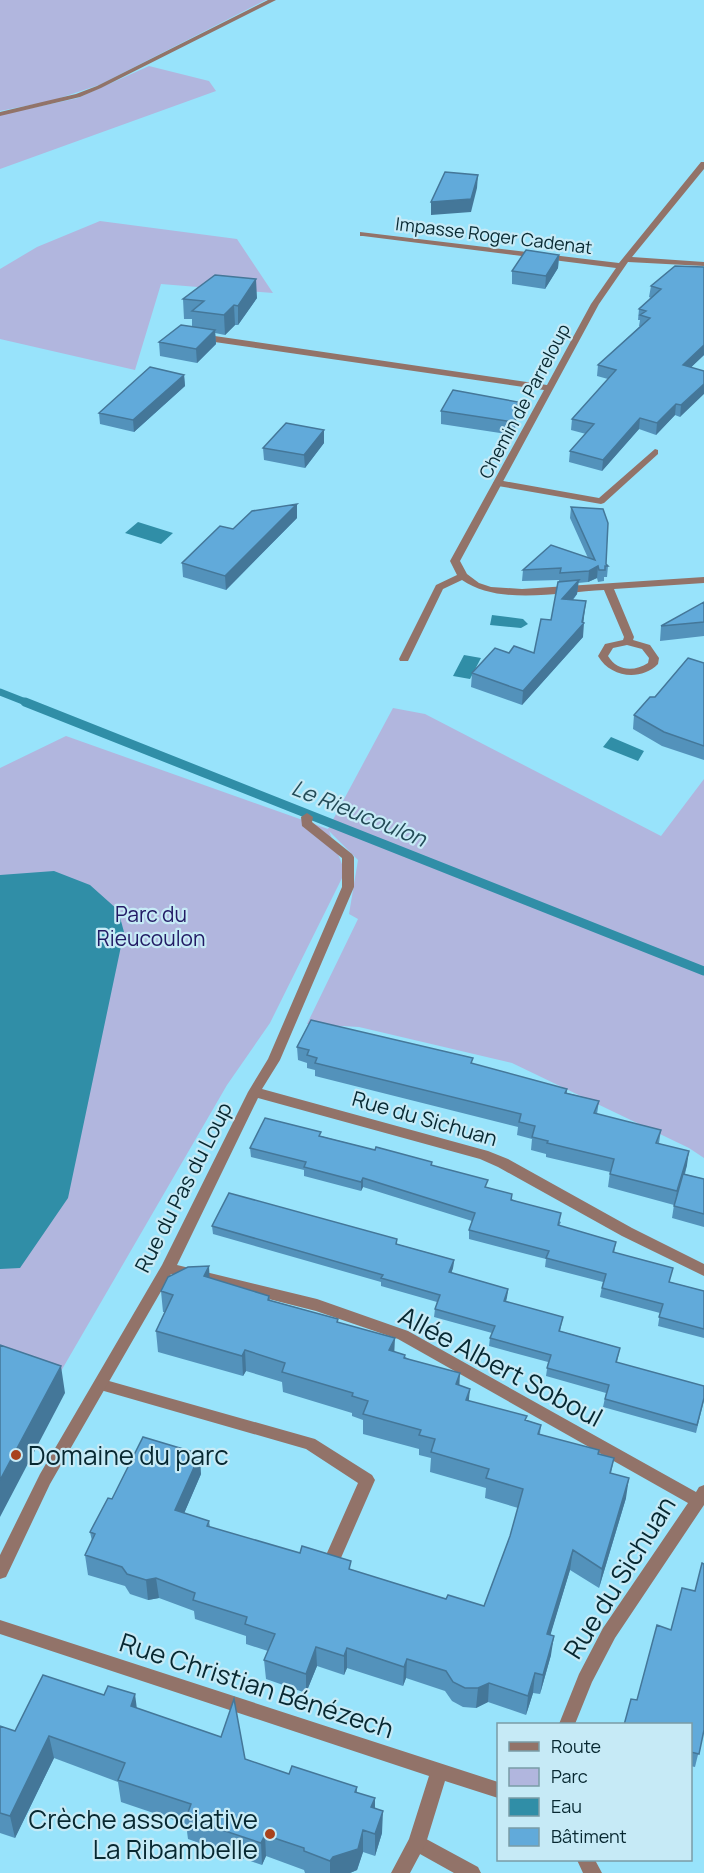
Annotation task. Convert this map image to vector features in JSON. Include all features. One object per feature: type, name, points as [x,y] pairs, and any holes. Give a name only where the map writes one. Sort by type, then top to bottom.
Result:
[{"type":"street","points":[[0,114],[78,96],[273,0]]},
{"type":"street","name":"Chemin de Parreloup","points":[[463,576],[456,561],[595,303],[624,262],[704,164]]},
{"type":"street","name":"Impasse Roger Cadenat","points":[[363,234],[624,262],[704,264]]},
{"type":"street","points":[[195,336],[550,388]]},
{"type":"street","points":[[498,483],[601,501],[655,452]]},
{"type":"street","points":[[404,659],[439,587],[463,576],[489,590],[522,592],[704,580]]},
{"type":"street","points":[[608,587],[629,637],[627,642]]},
{"type":"street","points":[[627,642],[646,647],[654,658],[653,663],[640,672],[630,672],[620,671],[605,662],[603,656],[609,646],[627,642]]},
{"type":"street","name":"Rue du Pas du Loup","points":[[0,1572],[45,1479],[102,1385],[168,1268],[254,1092],[273,1060],[348,887],[348,857],[307,820]]},
{"type":"street","name":"Rue du Sichuan","points":[[254,1092],[483,1155],[704,1270]]},
{"type":"street","name":"Allée Albert Soboul","points":[[168,1268],[317,1305],[403,1335],[701,1496]]},
{"type":"street","points":[[102,1385],[310,1444],[367,1480],[331,1562]]},
{"type":"street","name":"Rue du Sichuan","points":[[568,1723],[585,1679],[609,1633],[701,1496]]},
{"type":"street","name":"Rue Christian Bénézech","points":[[0,1628],[497,1790]]},
{"type":"street","points":[[400,1873],[417,1843],[439,1771]]},
{"type":"street","points":[[417,1843],[461,1871]]},
{"type":"green space","points":[[0,0],[266,0],[99,85],[51,101],[0,111]]},
{"type":"green space","points":[[149,66],[209,81],[216,91],[0,169],[0,115],[78,98]]},
{"type":"green space","points":[[100,221],[237,239],[273,293],[161,284],[135,370],[0,339],[0,269],[37,247]]},
{"type":"green space","name":"Parc du Rieucoulon","points":[[393,708],[425,714],[661,836],[704,779],[704,1158],[689,1148],[512,1063],[359,1027],[307,1024],[358,919],[349,914],[358,860],[329,831],[345,872],[270,1023],[227,1085],[57,1378],[0,1359],[0,768],[66,736],[328,829]]},
{"type":"water","points":[[138,522],[173,533],[161,544],[125,533]]},
{"type":"water","points":[[492,615],[523,619],[528,624],[521,628],[490,625]]},
{"type":"water","points":[[464,655],[481,658],[470,679],[453,676]]},
{"type":"water","points":[[611,737],[644,751],[638,761],[603,747]]},
{"type":"water","points":[[54,871],[90,885],[118,910],[124,932],[68,1198],[20,1268],[0,1269],[0,875]]},
{"type":"building","points":[[445,172],[478,175],[471,199],[431,202]]},
{"type":"building","points":[[526,250],[559,255],[546,276],[512,271]]},
{"type":"building","points":[[675,266],[704,267],[704,345],[683,365],[704,371],[704,384],[681,405],[676,404],[657,423],[640,418],[603,460],[570,451],[594,424],[572,419],[616,370],[598,365],[650,318],[640,315],[646,311],[639,309],[661,289],[651,286]]},
{"type":"building","points":[[215,275],[256,279],[238,306],[234,305],[224,315],[192,311],[204,301],[183,299]]},
{"type":"building","points":[[181,325],[215,330],[196,349],[159,342]]},
{"type":"building","points":[[150,367],[184,375],[133,420],[99,413]]},
{"type":"building","points":[[453,390],[518,402],[514,422],[441,411]]},
{"type":"building","points":[[286,423],[324,430],[304,455],[263,448]]},
{"type":"building","points":[[297,504],[225,576],[182,563],[220,526],[233,529],[252,511]]},
{"type":"building","points":[[571,507],[603,509],[608,523],[606,564],[608,566],[605,566],[605,570],[599,570],[598,566],[589,571],[560,573],[561,568],[523,570],[551,545],[595,560]]},
{"type":"building","points":[[579,580],[562,599],[586,601],[582,622],[584,623],[523,691],[472,673],[495,648],[509,653],[514,646],[534,653],[541,619],[551,620],[558,582]]},
{"type":"building","points":[[704,602],[704,622],[661,626]]},
{"type":"building","points":[[688,658],[704,663],[704,746],[664,732],[634,715],[650,697],[655,697]]},
{"type":"building","points":[[311,1020],[473,1058],[471,1063],[567,1089],[565,1093],[599,1101],[594,1113],[661,1130],[656,1143],[689,1151],[677,1191],[610,1174],[614,1159],[547,1143],[548,1141],[532,1137],[535,1126],[519,1122],[521,1114],[315,1063],[317,1058],[307,1055],[309,1050],[297,1047]]},
{"type":"building","points":[[265,1118],[321,1132],[319,1136],[375,1150],[376,1147],[432,1162],[431,1165],[488,1180],[485,1187],[512,1194],[511,1200],[561,1213],[558,1225],[616,1242],[613,1252],[673,1268],[669,1282],[704,1291],[704,1329],[659,1317],[663,1304],[602,1288],[606,1274],[546,1258],[549,1251],[469,1230],[475,1213],[363,1178],[361,1182],[304,1167],[306,1162],[250,1148]]},
{"type":"building","points":[[683,1174],[704,1179],[704,1214],[674,1206]]},
{"type":"building","points":[[229,1193],[397,1239],[396,1244],[454,1260],[449,1272],[508,1289],[504,1301],[563,1317],[559,1331],[620,1348],[616,1362],[704,1386],[704,1398],[697,1425],[605,1399],[609,1385],[547,1368],[551,1355],[490,1338],[495,1326],[435,1309],[440,1295],[381,1278],[383,1275],[212,1226]]},
{"type":"building","points":[[209,1266],[204,1276],[269,1296],[268,1300],[338,1319],[337,1322],[395,1338],[389,1350],[405,1355],[404,1358],[460,1373],[456,1384],[470,1389],[466,1400],[527,1416],[525,1420],[541,1425],[538,1434],[599,1450],[598,1454],[614,1458],[610,1473],[629,1478],[602,1569],[573,1550],[547,1634],[554,1636],[543,1675],[535,1673],[528,1696],[489,1683],[478,1688],[465,1688],[453,1682],[446,1671],[407,1659],[404,1667],[347,1648],[344,1656],[316,1647],[306,1674],[264,1660],[275,1634],[245,1624],[247,1617],[193,1600],[195,1593],[156,1578],[146,1580],[127,1574],[122,1567],[85,1555],[95,1534],[90,1532],[108,1498],[112,1499],[143,1437],[200,1454],[175,1510],[209,1521],[207,1526],[300,1553],[302,1546],[351,1561],[349,1569],[446,1599],[448,1595],[484,1606],[510,1536],[523,1489],[486,1478],[489,1469],[431,1452],[435,1439],[419,1435],[421,1430],[363,1414],[368,1401],[352,1396],[353,1393],[282,1372],[285,1363],[245,1350],[242,1356],[156,1331],[173,1295],[161,1291],[168,1277],[188,1267]]},
{"type":"building","points":[[0,1345],[61,1366],[0,1480]]},
{"type":"building","points":[[702,1563],[704,1564],[704,1730],[699,1754],[692,1752],[692,1723],[625,1723],[631,1699],[637,1700],[657,1625],[671,1630],[682,1588],[695,1591]]},
{"type":"building","points":[[43,1675],[104,1695],[108,1686],[135,1694],[131,1706],[221,1737],[234,1699],[245,1759],[289,1774],[292,1766],[357,1787],[355,1792],[375,1798],[371,1807],[383,1811],[375,1834],[363,1830],[358,1849],[333,1857],[330,1861],[304,1851],[304,1848],[265,1835],[261,1843],[186,1818],[191,1804],[118,1780],[125,1763],[49,1736],[10,1816],[0,1813],[0,1726],[15,1731]]},
{"type":"waterway","name":"Le Rieucoulon","points":[[0,692],[28,703]]},
{"type":"waterway","name":"Le Rieucoulon","points":[[25,702],[704,971]]},
{"type":"place","name":"Domaine du parc","points":[[16,1455]]},
{"type":"place","name":"Crèche associative La Ribambelle","points":[[270,1834]]}]
